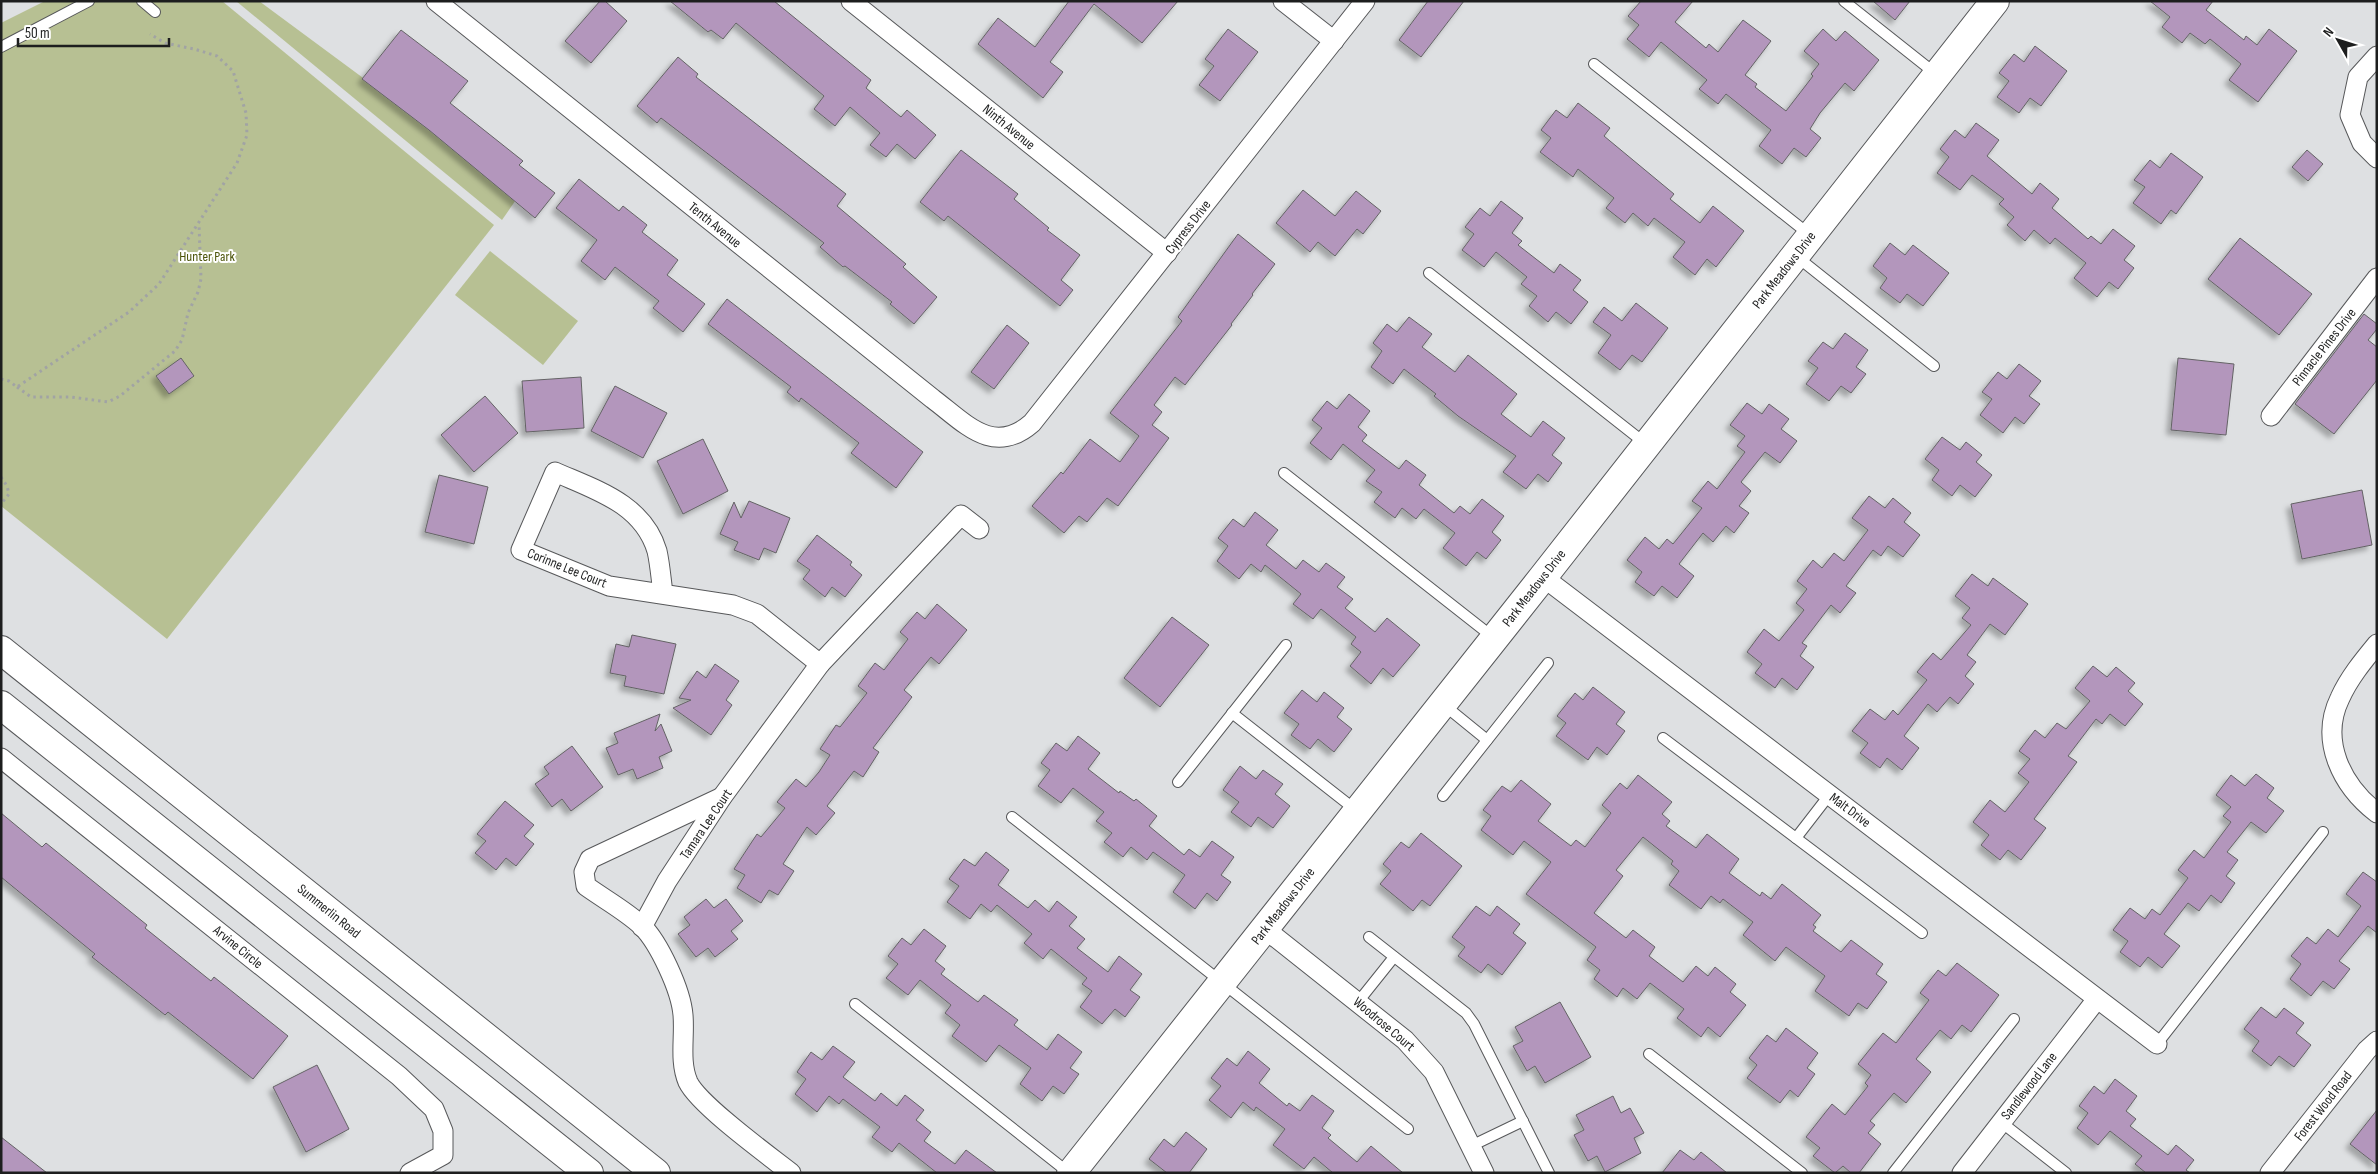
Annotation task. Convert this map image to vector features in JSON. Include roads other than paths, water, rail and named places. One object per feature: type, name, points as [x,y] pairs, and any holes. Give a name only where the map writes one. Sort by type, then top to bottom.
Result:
[{"type":"main road","name":"Park Meadows Drive","points":[[1070,1173],[1543,578],[1995,1]]},
{"type":"main road","name":"Summerlin Road","points":[[1,650],[656,1173]]},
{"type":"main road","points":[[1,705],[589,1173]]},
{"type":"street","name":"Tenth Avenue","points":[[436,1],[933,399],[983,436],[1000,438]]},
{"type":"street","name":"Ninth Avenue","points":[[851,1],[1167,253]]},
{"type":"street","points":[[1283,1],[1334,41]]},
{"type":"street","name":"Cypress Drive","points":[[1000,438],[1021,432],[1032,423],[1365,1]]},
{"type":"street","points":[[2377,56],[2358,77],[2350,115],[2362,143],[2377,158]]},
{"type":"street","name":"Pinnacle Pines Drive","points":[[2271,416],[2377,278]]},
{"type":"street","name":"Corinne Lee Court","points":[[663,593],[657,551],[642,520],[624,504],[555,472],[522,550],[608,586],[733,605],[756,614],[820,664]]},
{"type":"street","name":"Tamara Lee Court","points":[[642,927],[667,881],[722,798],[820,664],[899,578],[961,515],[979,529]]},
{"type":"street","name":"Malt Drive","points":[[1543,578],[2157,1044]]},
{"type":"street","points":[[2377,644],[2350,678],[2338,700],[2332,724],[2333,750],[2342,774],[2356,794],[2377,813]]},
{"type":"street","name":"Arvine Circle","points":[[1,758],[399,1076],[434,1109],[443,1131],[443,1155],[410,1173]]},
{"type":"street","points":[[722,798],[590,859],[584,872],[586,886],[642,927],[669,968],[678,989],[683,1015],[683,1061],[689,1083],[703,1101],[791,1173]]},
{"type":"street","name":"Woodrose Court","points":[[1265,929],[1405,1040],[1434,1072],[1484,1173]]},
{"type":"street","name":"Sandlewood Lane","points":[[1962,1173],[2097,999]]},
{"type":"street","name":"Forest Wood Road","points":[[2270,1173],[2374,1049]]},
{"type":"lane","points":[[1,47],[89,1]]},
{"type":"lane","points":[[142,1],[155,12]]},
{"type":"lane","points":[[1844,1],[1937,75]]},
{"type":"lane","points":[[1594,64],[1803,246],[1934,366]]},
{"type":"lane","points":[[1429,273],[1647,445]]},
{"type":"lane","points":[[1284,473],[1494,639]]},
{"type":"lane","points":[[1178,782],[1286,645]]},
{"type":"lane","points":[[1442,796],[1548,663]]},
{"type":"lane","points":[[1443,704],[1487,740]]},
{"type":"lane","points":[[1232,713],[1358,812]]},
{"type":"lane","points":[[1663,738],[1922,933]]},
{"type":"lane","points":[[1796,838],[1830,794]]},
{"type":"lane","points":[[1012,817],[1408,1129]]},
{"type":"lane","points":[[2157,1044],[2323,832]]},
{"type":"lane","points":[[1369,938],[1466,1013],[1474,1024],[1549,1173]]},
{"type":"lane","points":[[1358,1002],[1394,957]]},
{"type":"lane","points":[[855,1004],[1070,1173]]},
{"type":"lane","points":[[1893,1173],[2014,1019]]},
{"type":"lane","points":[[1649,1054],[1802,1173]]},
{"type":"lane","points":[[1471,1146],[1523,1121]]},
{"type":"lane","points":[[2001,1122],[2066,1173]]},
{"type":"park label","name":"Hunter Park","points":[[207,256]]}]
